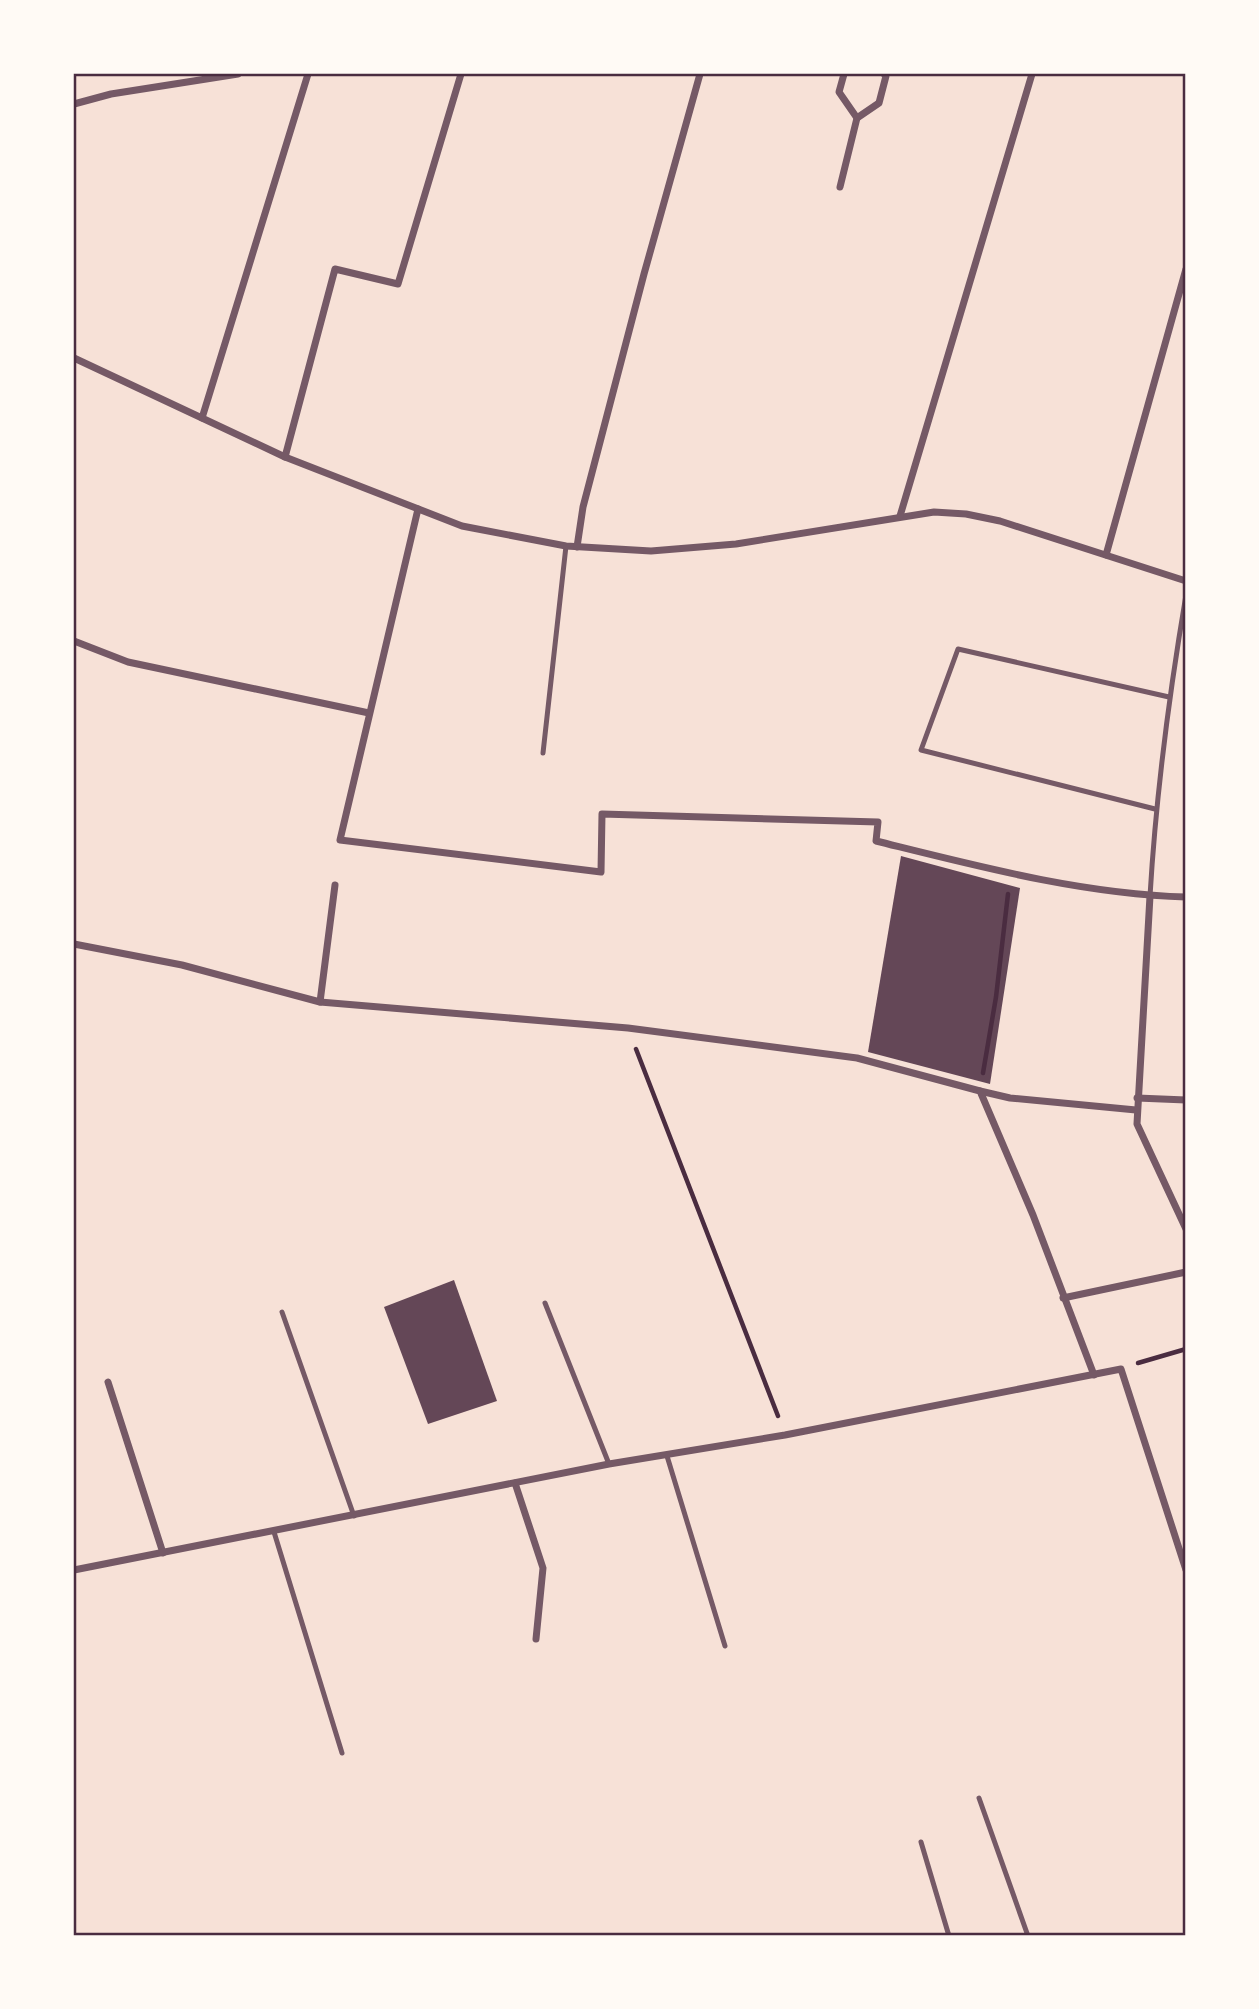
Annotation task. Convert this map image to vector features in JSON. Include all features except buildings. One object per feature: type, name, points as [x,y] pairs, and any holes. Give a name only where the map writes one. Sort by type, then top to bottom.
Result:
[{"type":"street","points":[[74,104],[111,94],[238,74]]},
{"type":"street","points":[[202,418],[308,74]]},
{"type":"street","points":[[285,457],[335,268],[398,284],[461,74]]},
{"type":"street","points":[[577,547],[590,481],[700,74]]},
{"type":"street","points":[[844,74],[839,92],[857,118]]},
{"type":"street","points":[[840,187],[857,118],[879,103],[886,76],[884,74]]},
{"type":"street","points":[[900,516],[1032,74]]},
{"type":"street","points":[[1105,555],[1185,270]]},
{"type":"street","points":[[74,358],[285,457],[462,526],[566,546],[652,551],[736,544],[900,516],[934,512],[966,514],[1000,521],[1185,580]]},
{"type":"street","points":[[418,509],[340,840],[601,872],[602,814],[878,822],[876,841],[1010,874],[1150,896],[1185,897]]},
{"type":"street","points":[[74,641],[128,662],[369,713]]},
{"type":"street","points":[[320,1002],[335,885]]},
{"type":"street","points":[[1150,896],[1137,1124],[1185,1229]]},
{"type":"street","points":[[74,944],[182,965],[320,1002],[628,1028],[857,1058],[1010,1098],[1136,1110]]},
{"type":"street","points":[[980,1091],[1033,1215],[1094,1375]]},
{"type":"street","points":[[1137,1098],[1185,1100]]},
{"type":"street","points":[[1063,1297],[1185,1272]]},
{"type":"street","points":[[74,1570],[609,1464],[785,1436],[1121,1369],[1185,1570]]},
{"type":"street","points":[[108,1381],[163,1553]]},
{"type":"street","points":[[515,1483],[543,1568],[536,1639]]},
{"type":"lane","points":[[543,753],[566,546]]},
{"type":"lane","points":[[1150,896],[1155,809],[1185,595]]},
{"type":"lane","points":[[1155,809],[921,750],[958,649],[1169,697]]},
{"type":"lane","points":[[545,1303],[609,1464]]},
{"type":"lane","points":[[282,1312],[354,1516]]},
{"type":"lane","points":[[667,1456],[725,1646]]},
{"type":"lane","points":[[274,1532],[342,1753]]},
{"type":"lane","points":[[979,1798],[1028,1936]]},
{"type":"lane","points":[[921,1842],[949,1936]]},
{"type":"path","points":[[980,1091],[996,997],[1010,874]]},
{"type":"path","points":[[628,1028],[785,1436]]},
{"type":"path","points":[[1121,1369],[1185,1349]]}]
